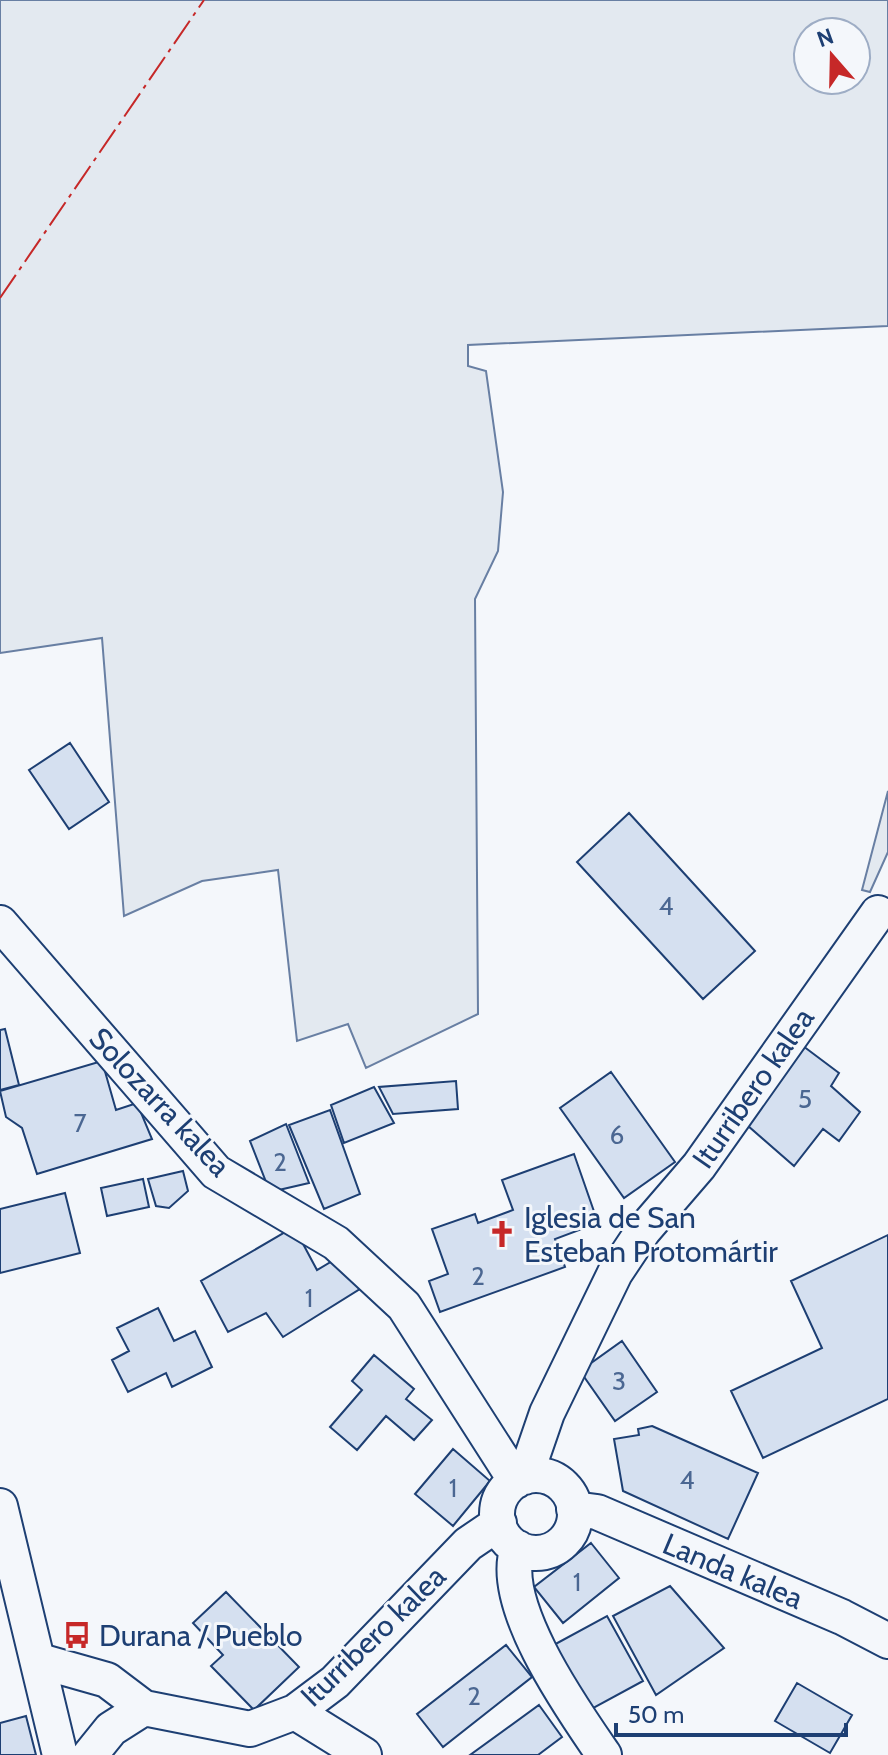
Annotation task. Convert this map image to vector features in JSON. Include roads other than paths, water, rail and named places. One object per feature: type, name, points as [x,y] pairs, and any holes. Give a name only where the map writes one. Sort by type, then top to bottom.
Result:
[{"type":"street","name":"Iturribero kalea","points":[[521,1479],[547,1413],[615,1273],[643,1231],[708,1154],[878,913]]},
{"type":"street","name":"Solozarra kalea","points":[[0,923],[216,1172],[336,1243],[404,1306],[521,1479]]},
{"type":"street","points":[[508,1536],[543,1552],[555,1548],[572,1530],[574,1509],[569,1493],[561,1484],[538,1475],[521,1479],[501,1498],[513,1583],[553,1681],[604,1755]]},
{"type":"street","points":[[0,1506],[7,1557],[40,1661],[60,1755]]},
{"type":"street","name":"Landa kalea","points":[[574,1509],[597,1512],[842,1617],[888,1641]]},
{"type":"street","name":"Iturribero kalea","points":[[40,1661],[107,1680],[144,1708],[250,1729],[295,1712],[335,1682],[468,1544],[508,1536]]},
{"type":"street","points":[[90,1755],[111,1729],[144,1708]]},
{"type":"street","points":[[295,1712],[364,1755]]},
{"type":"place","name":"Iglesia de San Esteban Protomártir","points":[[502,1234]]},
{"type":"place","name":"Durana / Pueblo","points":[[77,1635]]}]
